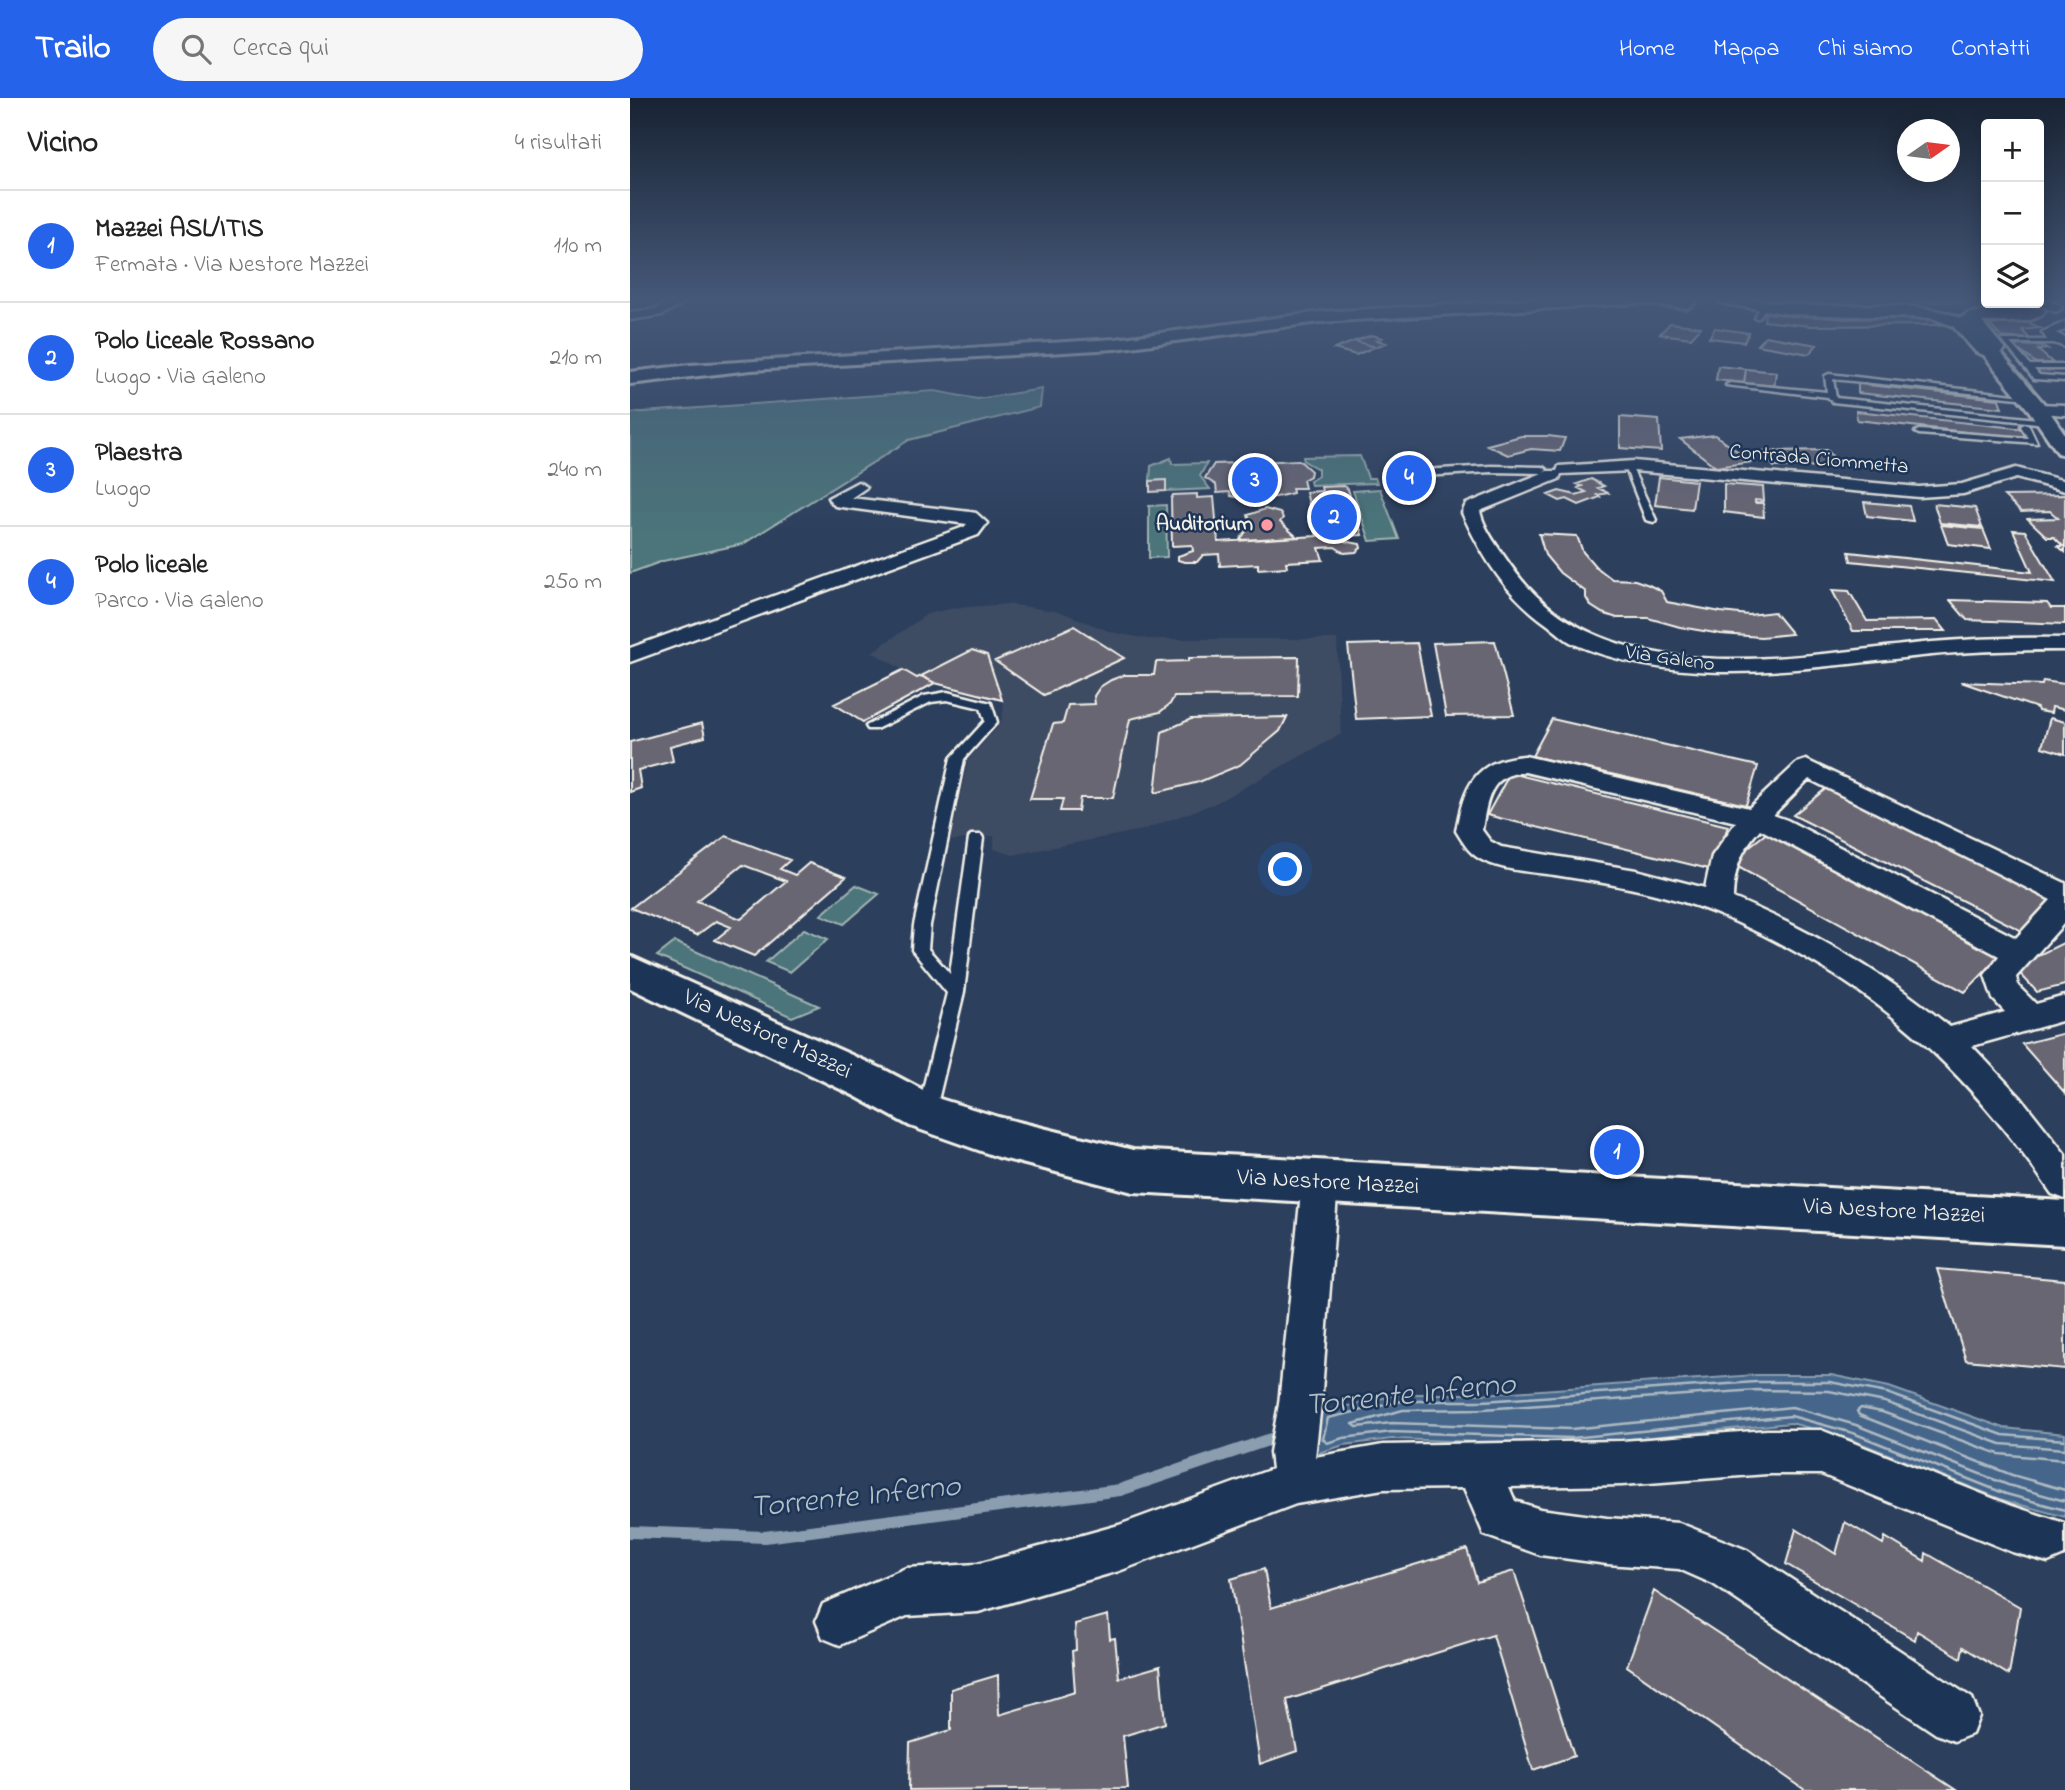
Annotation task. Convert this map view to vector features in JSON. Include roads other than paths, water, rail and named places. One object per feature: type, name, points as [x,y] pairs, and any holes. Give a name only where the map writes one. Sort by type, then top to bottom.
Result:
[{"type":"main road","points":[[2017,377],[2051,410],[2065,449]]},
{"type":"main road","name":"Via Nestore Mazzei","points":[[630,971],[926,1113],[998,1137],[1133,1171],[2065,1223]]},
{"type":"street","name":"Contrada Ciommetta","points":[[1554,472],[1627,466],[1930,492],[1974,487],[2016,473],[2065,486]]},
{"type":"street","name":"Via Galeno","points":[[1554,472],[1472,508],[1471,513],[1515,586],[1529,602],[1563,629],[1613,651],[1679,664],[1725,667],[1983,643],[2065,644]]},
{"type":"street","points":[[630,655],[971,531],[978,523],[970,517],[841,502],[837,498],[858,487]]},
{"type":"street","points":[[2018,953],[1778,826],[1755,818],[1525,764],[1510,763],[1485,779],[1472,812],[1469,831],[1480,847],[1494,855],[1566,866],[1718,903],[1764,923],[1834,962],[1909,1012],[1945,1041],[2042,1149],[2065,1183]]},
{"type":"street","points":[[1718,903],[1721,871],[1726,857],[1755,818],[1806,768],[2065,895]]},
{"type":"street","points":[[2031,1018],[2004,991],[2000,975],[2065,903]]},
{"type":"street","points":[[1945,1041],[2065,1008]]},
{"type":"street","points":[[1294,1467],[1320,1183]]},
{"type":"street","points":[[839,1621],[906,1592],[978,1588],[1119,1548],[1294,1467],[1622,1463],[1767,1452],[1821,1452],[2012,1529],[2048,1539]]},
{"type":"street","points":[[1477,1465],[1500,1519],[1540,1532],[1607,1541],[1679,1545],[1730,1567],[1954,1716]]},
{"type":"lane","points":[[1829,377],[1833,405],[2020,420],[2051,410]]},
{"type":"lane","points":[[1838,377],[2002,394],[2051,410]]},
{"type":"lane","points":[[2037,377],[2065,379]]},
{"type":"lane","points":[[1730,385],[2020,420]]},
{"type":"lane","points":[[1919,432],[2034,441],[2002,394]]},
{"type":"lane","points":[[1627,466],[1651,520]]},
{"type":"lane","points":[[1406,474],[1491,469],[1554,472]]},
{"type":"lane","points":[[872,726],[928,699],[947,696],[988,706],[991,722],[958,758],[922,925],[920,950],[956,992]]},
{"type":"lane","points":[[926,1113],[956,992],[976,838]]},
{"type":"water","points":[[1756,1375],[1831,1375],[1889,1387],[2004,1428],[2065,1434],[2065,1517],[2003,1500],[1850,1439],[1791,1423],[1572,1445],[1392,1439],[1344,1445],[1315,1454],[1321,1412],[1401,1394],[1482,1394]]},
{"type":"waterway","name":"Torrente Inferno","points":[[630,1532],[765,1537],[1120,1490],[1280,1436]]},
{"type":"place","name":"Polo liceale","points":[[1409,478]]},
{"type":"place","name":"Plaestra","points":[[1255,480]]},
{"type":"place","name":"Polo Liceale Rossano","points":[[1334,517]]},
{"type":"place","name":"Auditorium","points":[[1267,525]]},
{"type":"place","name":"Mazzei ASL/ITIS","points":[[1617,1152]]}]
